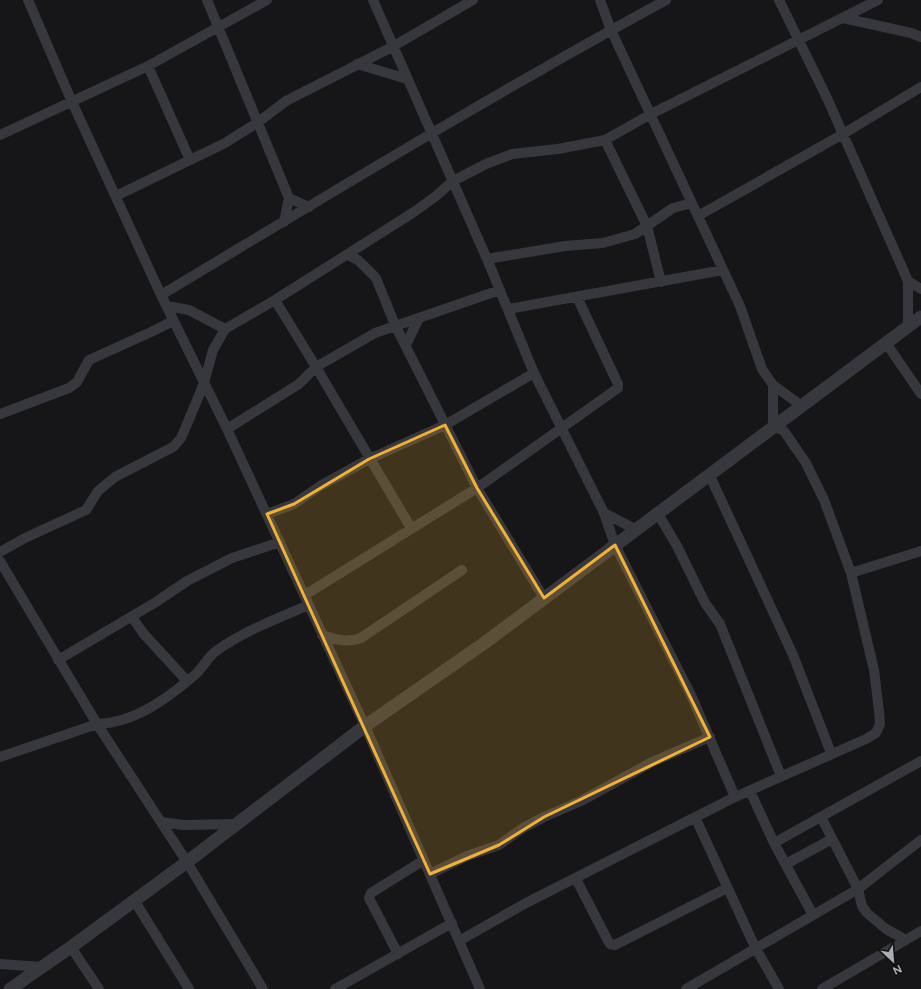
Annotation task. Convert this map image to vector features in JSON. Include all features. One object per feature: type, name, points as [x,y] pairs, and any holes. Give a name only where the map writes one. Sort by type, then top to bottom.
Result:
[{"type":"street","points":[[28,0],[72,102],[161,295],[227,429],[365,726],[480,989]]},
{"type":"street","points":[[207,0],[288,198],[284,222]]},
{"type":"street","points":[[0,136],[148,66],[267,0]]},
{"type":"street","points":[[373,0],[392,47],[487,259],[534,373],[604,513],[615,545],[692,695],[736,797]]},
{"type":"street","points":[[116,196],[225,142],[257,123],[286,101],[392,47],[472,0]]},
{"type":"street","points":[[600,0],[611,30],[740,306],[756,357],[773,385],[802,406]]},
{"type":"street","points":[[161,295],[432,134],[611,30],[666,0]]},
{"type":"street","points":[[778,0],[843,134],[908,281],[908,327]]},
{"type":"street","points":[[0,552],[24,538],[86,510],[98,491],[115,477],[173,447],[181,438],[204,383],[213,350],[225,329],[348,255],[414,212],[453,181],[486,164],[512,154],[558,149],[605,140],[651,114],[878,0]]},
{"type":"street","points":[[843,18],[911,33],[921,37]]},
{"type":"street","points":[[357,64],[407,79]]},
{"type":"street","points":[[148,66],[190,160]]},
{"type":"street","points":[[698,216],[843,134],[921,87]]},
{"type":"street","points":[[605,140],[647,226],[661,282]]},
{"type":"street","points":[[288,198],[309,207]]},
{"type":"street","points":[[487,259],[565,246],[603,243],[635,234],[674,208],[692,203]]},
{"type":"street","points":[[348,255],[358,260],[376,278],[395,325],[477,488],[544,598]]},
{"type":"street","points":[[508,309],[723,270]]},
{"type":"street","points":[[908,281],[921,289]]},
{"type":"street","points":[[227,429],[299,384],[316,368],[352,345],[395,325],[500,290]]},
{"type":"street","points":[[305,595],[477,488],[618,388],[618,384],[577,297]]},
{"type":"street","points":[[275,300],[411,528]]},
{"type":"street","points":[[167,306],[189,310],[225,329]]},
{"type":"street","points":[[10,989],[42,968],[187,862],[365,726],[483,644],[657,512],[710,476],[773,426],[921,317]]},
{"type":"street","points":[[406,345],[419,318]]},
{"type":"street","points":[[0,414],[69,388],[77,382],[89,360],[151,332],[173,320]]},
{"type":"street","points":[[886,343],[921,394]]},
{"type":"street","points":[[267,514],[294,504],[320,486],[369,459],[445,425],[534,373]]},
{"type":"street","points":[[773,385],[773,426]]},
{"type":"street","points":[[459,940],[526,903],[576,879],[695,817],[781,776],[866,739],[876,733],[880,724],[874,670],[851,573],[824,500],[806,463],[784,431],[773,426]]},
{"type":"street","points":[[710,476],[793,654],[832,753]]},
{"type":"street","points":[[657,512],[677,546],[705,603],[718,620],[781,776]]},
{"type":"street","points":[[604,513],[635,529]]},
{"type":"street","points":[[58,660],[132,617],[187,580],[232,558],[280,542]]},
{"type":"street","points":[[851,573],[921,551]]},
{"type":"street","points":[[0,561],[97,724],[187,862],[263,989]]},
{"type":"street","points":[[322,636],[343,641],[361,638],[462,570]]},
{"type":"street","points":[[0,756],[97,724],[113,724],[142,712],[155,705],[187,681],[197,673],[214,652],[231,641],[309,605]]},
{"type":"street","points":[[132,617],[144,633],[187,681]]},
{"type":"street","points":[[430,874],[467,856],[499,845],[523,828],[544,817],[581,801],[652,762],[710,737]]},
{"type":"street","points":[[774,843],[921,761]]},
{"type":"street","points":[[750,791],[774,843],[813,915]]},
{"type":"street","points":[[695,817],[755,947],[779,989]]},
{"type":"street","points":[[820,817],[858,889],[862,906],[867,913],[886,929],[906,940]]},
{"type":"street","points":[[161,822],[183,825],[237,824]]},
{"type":"street","points":[[786,864],[832,839]]},
{"type":"street","points":[[686,989],[755,947],[858,889],[921,840]]},
{"type":"street","points":[[398,954],[369,898],[371,893],[424,860]]},
{"type":"street","points":[[576,879],[607,939],[610,944],[615,945],[727,888]]},
{"type":"street","points":[[134,900],[189,989]]},
{"type":"street","points":[[335,989],[452,923]]},
{"type":"street","points":[[822,989],[921,931]]},
{"type":"street","points":[[71,947],[99,989]]},
{"type":"street","points":[[0,964],[42,968]]},
{"type":"highlighted area","points":[[445,425],[477,488],[544,598],[615,545],[710,737],[544,817],[499,845],[430,874],[267,514],[294,504],[369,459]]}]
